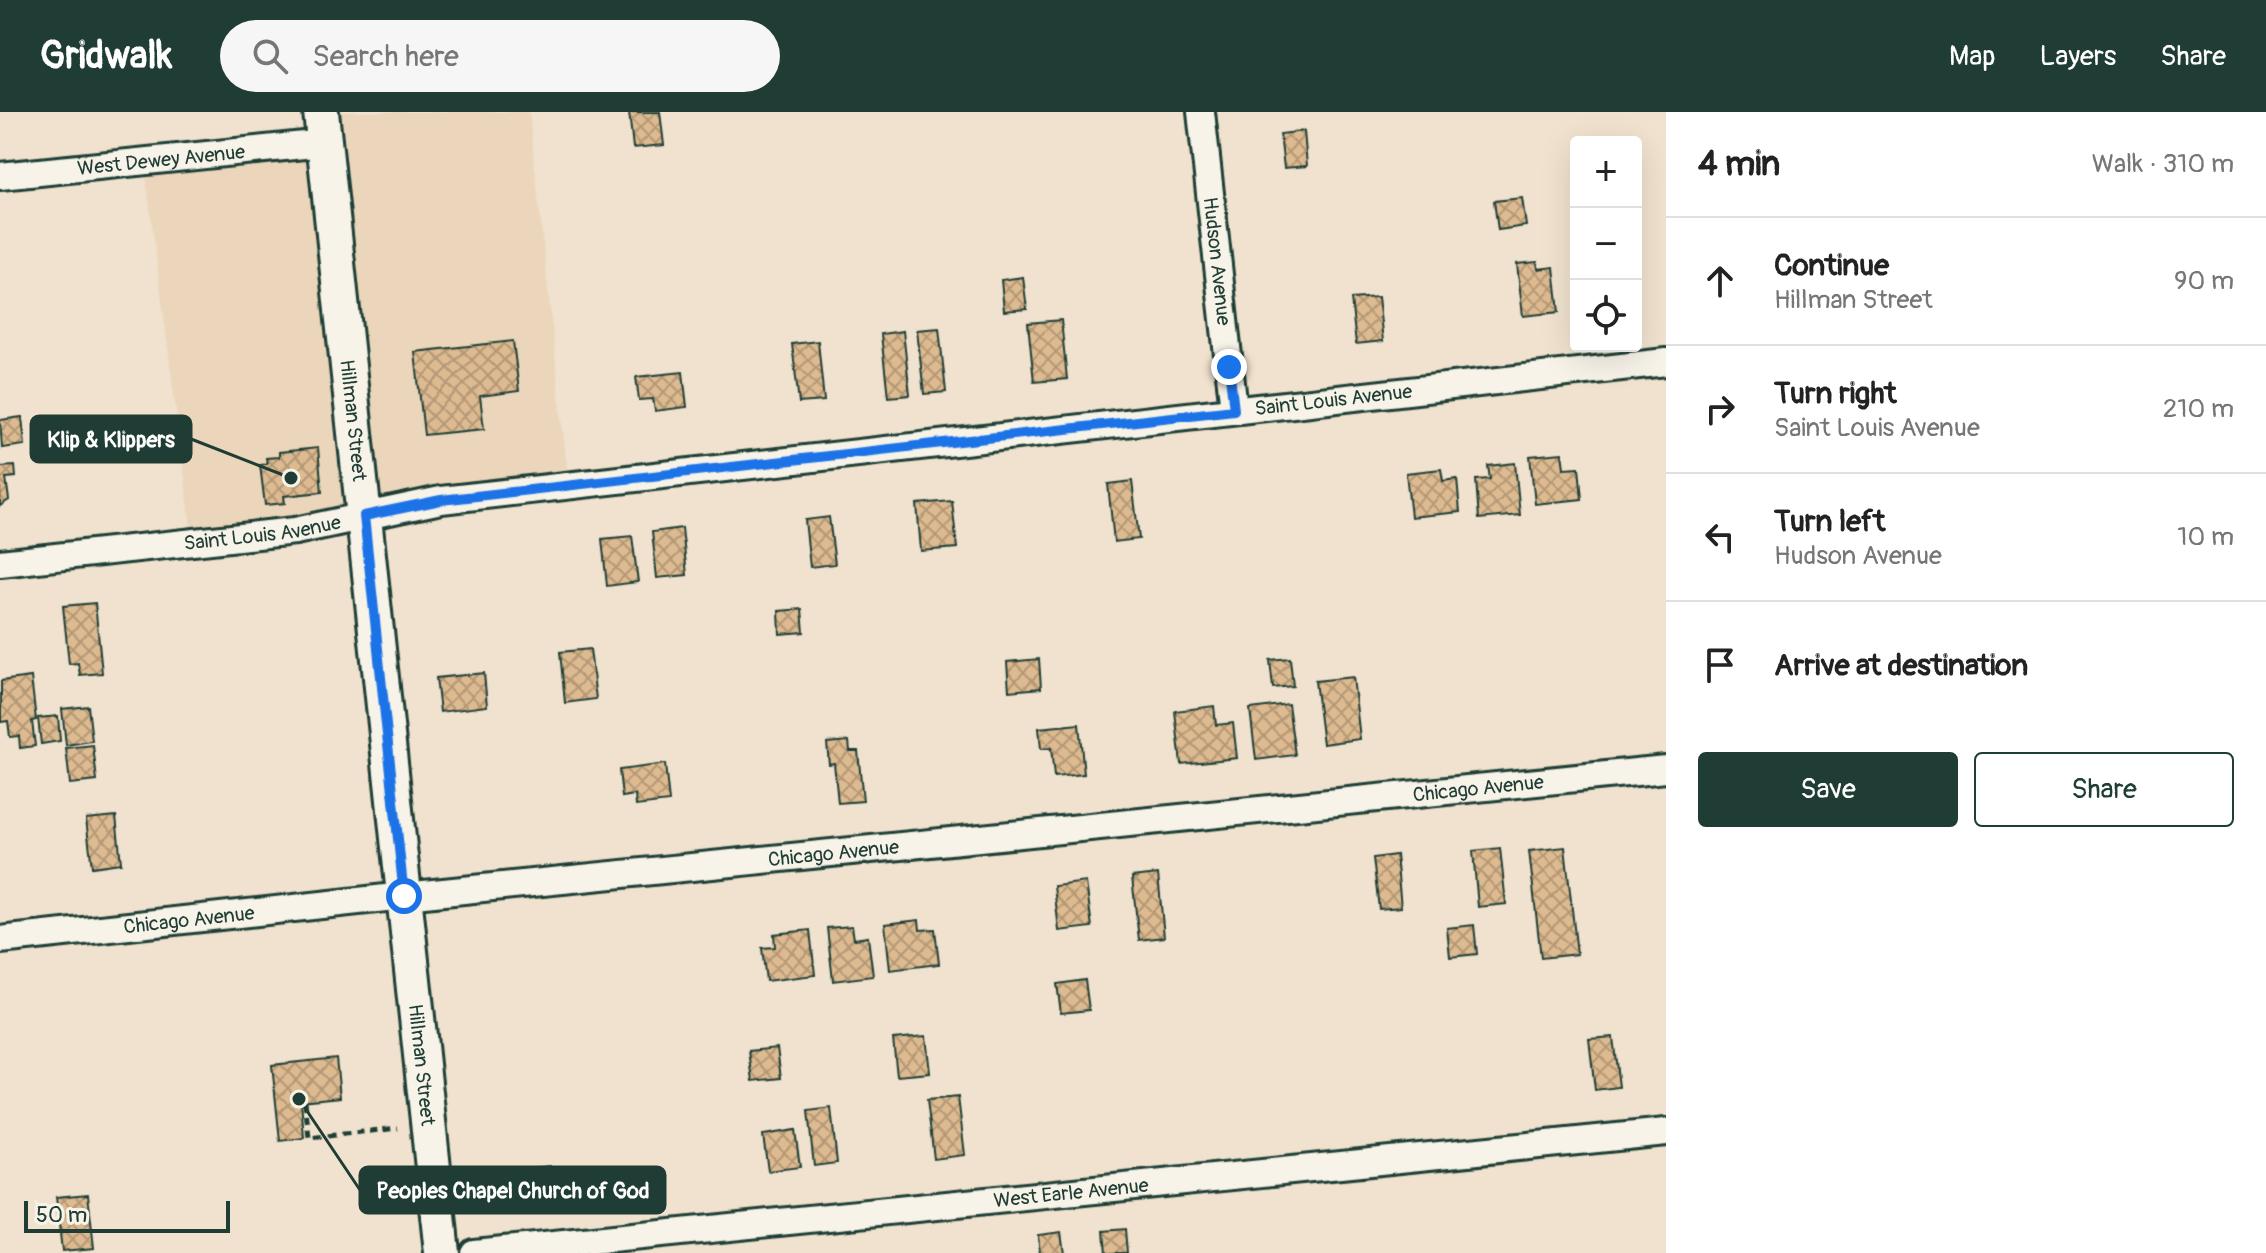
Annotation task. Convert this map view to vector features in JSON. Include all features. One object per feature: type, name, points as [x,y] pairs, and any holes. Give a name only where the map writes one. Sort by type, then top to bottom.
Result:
[{"type":"street","name":"Hudson Avenue","points":[[1201,112],[1234,410]]},
{"type":"street","name":"West Dewey Avenue","points":[[0,176],[322,128]]},
{"type":"street","name":"Hillman Street","points":[[322,128],[442,1253]]},
{"type":"street","name":"Saint Louis Avenue","points":[[0,563],[295,531],[441,500],[1666,362]]},
{"type":"street","name":"Chicago Avenue","points":[[0,940],[404,896],[1666,769]]},
{"type":"street","name":"West Earle Avenue","points":[[474,1253],[1666,1132]]},
{"type":"path","points":[[305,1101],[309,1138],[398,1128]]},
{"type":"shaded area","points":[[321,112],[529,112],[569,486],[193,542],[144,162],[323,143]]},
{"type":"building","points":[[629,112],[660,112],[664,145],[633,148]]},
{"type":"building","points":[[1304,131],[1307,166],[1284,168],[1280,134]]},
{"type":"building","points":[[1522,198],[1526,226],[1498,230],[1494,201]]},
{"type":"building","points":[[1537,262],[1538,269],[1554,267],[1559,312],[1523,316],[1517,264]]},
{"type":"building","points":[[1023,277],[1027,309],[1004,311],[1001,280]]},
{"type":"building","points":[[1378,297],[1383,341],[1356,344],[1351,299]]},
{"type":"building","points":[[1061,320],[1067,379],[1034,382],[1028,323]]},
{"type":"building","points":[[939,328],[946,392],[924,394],[917,330]]},
{"type":"building","points":[[903,331],[910,395],[888,397],[881,334]]},
{"type":"building","points":[[513,341],[519,391],[480,396],[484,429],[424,435],[415,352]]},
{"type":"building","points":[[818,341],[824,401],[799,403],[792,344]]},
{"type":"building","points":[[683,372],[687,407],[655,411],[653,399],[639,400],[636,377]]},
{"type":"building","points":[[22,417],[25,445],[2,448],[0,420]]},
{"type":"building","points":[[318,448],[322,492],[284,496],[285,503],[265,505],[260,465],[267,464],[266,458],[279,457],[279,452]]},
{"type":"building","points":[[1562,453],[1564,468],[1579,467],[1582,499],[1535,504],[1530,456]]},
{"type":"building","points":[[1515,463],[1520,515],[1479,519],[1476,480],[1490,479],[1488,466]]},
{"type":"building","points":[[15,466],[16,477],[6,478],[9,500],[0,506],[0,467]]},
{"type":"building","points":[[1441,469],[1443,481],[1457,479],[1460,512],[1411,517],[1406,473]]},
{"type":"building","points":[[1132,481],[1139,539],[1114,542],[1108,484]]},
{"type":"building","points":[[952,501],[957,548],[921,551],[917,504]]},
{"type":"building","points":[[829,517],[835,564],[810,567],[805,520]]},
{"type":"building","points":[[682,528],[687,575],[657,578],[652,532]]},
{"type":"building","points":[[632,536],[638,582],[607,586],[602,539]]},
{"type":"building","points":[[95,603],[102,673],[80,675],[78,663],[69,664],[63,606]]},
{"type":"building","points":[[802,609],[804,632],[780,634],[779,611]]},
{"type":"building","points":[[590,649],[596,699],[565,703],[560,652]]},
{"type":"building","points":[[1290,658],[1293,686],[1273,688],[1270,660]]},
{"type":"building","points":[[1039,659],[1041,688],[1009,691],[1007,662]]},
{"type":"building","points":[[484,673],[487,706],[440,712],[436,678]]},
{"type":"building","points":[[31,677],[36,720],[32,721],[35,746],[20,748],[19,736],[10,737],[8,721],[1,722],[1,681]]},
{"type":"building","points":[[1353,677],[1360,739],[1323,744],[1315,681]]},
{"type":"building","points":[[1288,704],[1295,755],[1256,760],[1250,709]]},
{"type":"building","points":[[88,706],[92,741],[66,745],[62,709]]},
{"type":"building","points":[[1214,706],[1216,725],[1233,723],[1237,758],[1181,764],[1175,711]]},
{"type":"building","points":[[58,716],[60,741],[41,744],[38,718]]},
{"type":"building","points":[[1079,724],[1084,774],[1054,777],[1051,748],[1041,749],[1039,728]]},
{"type":"building","points":[[849,741],[850,751],[858,751],[863,801],[838,803],[834,763],[829,764],[827,743]]},
{"type":"building","points":[[93,745],[97,781],[70,784],[66,748]]},
{"type":"building","points":[[665,764],[669,802],[636,806],[635,795],[622,797],[619,770]]},
{"type":"building","points":[[116,816],[121,863],[92,867],[86,819]]},
{"type":"building","points":[[1565,847],[1577,954],[1541,958],[1529,851]]},
{"type":"building","points":[[1500,848],[1506,904],[1478,907],[1473,851]]},
{"type":"building","points":[[1396,855],[1401,907],[1379,909],[1373,858]]},
{"type":"building","points":[[1158,874],[1164,937],[1139,940],[1132,877]]},
{"type":"building","points":[[1086,882],[1092,927],[1059,931],[1054,886]]},
{"type":"building","points":[[919,920],[920,930],[935,929],[939,964],[890,970],[885,924]]},
{"type":"building","points":[[1474,925],[1477,954],[1450,957],[1447,928]]},
{"type":"building","points":[[852,926],[854,939],[868,937],[873,976],[833,981],[827,928]]},
{"type":"building","points":[[810,930],[815,975],[766,981],[762,948],[775,947],[774,934]]},
{"type":"building","points":[[1085,980],[1089,1010],[1061,1013],[1057,984]]},
{"type":"building","points":[[926,1036],[930,1073],[897,1076],[893,1039]]},
{"type":"building","points":[[1613,1037],[1619,1087],[1595,1090],[1589,1039]]},
{"type":"building","points":[[777,1048],[781,1078],[753,1081],[749,1051]]},
{"type":"building","points":[[336,1058],[340,1097],[301,1101],[304,1138],[280,1141],[272,1065]]},
{"type":"building","points":[[958,1097],[965,1155],[934,1159],[927,1100]]},
{"type":"building","points":[[831,1108],[837,1163],[814,1166],[808,1111]]},
{"type":"building","points":[[795,1130],[800,1167],[768,1171],[763,1135]]},
{"type":"building","points":[[550,1166],[553,1195],[497,1201],[494,1172]]},
{"type":"building","points":[[88,1194],[94,1248],[62,1251],[56,1197]]},
{"type":"building","points":[[1125,1229],[1127,1253],[1106,1253],[1104,1231]]},
{"type":"building","points":[[1061,1232],[1064,1253],[1040,1253],[1038,1235]]},
{"type":"place","name":"Klip & Klippers","points":[[291,478]]},
{"type":"place","name":"Peoples Chapel Church of God","points":[[299,1099]]},
{"type":"route","points":[[404,896],[364,516],[441,500],[1234,410],[1229,367]]}]
